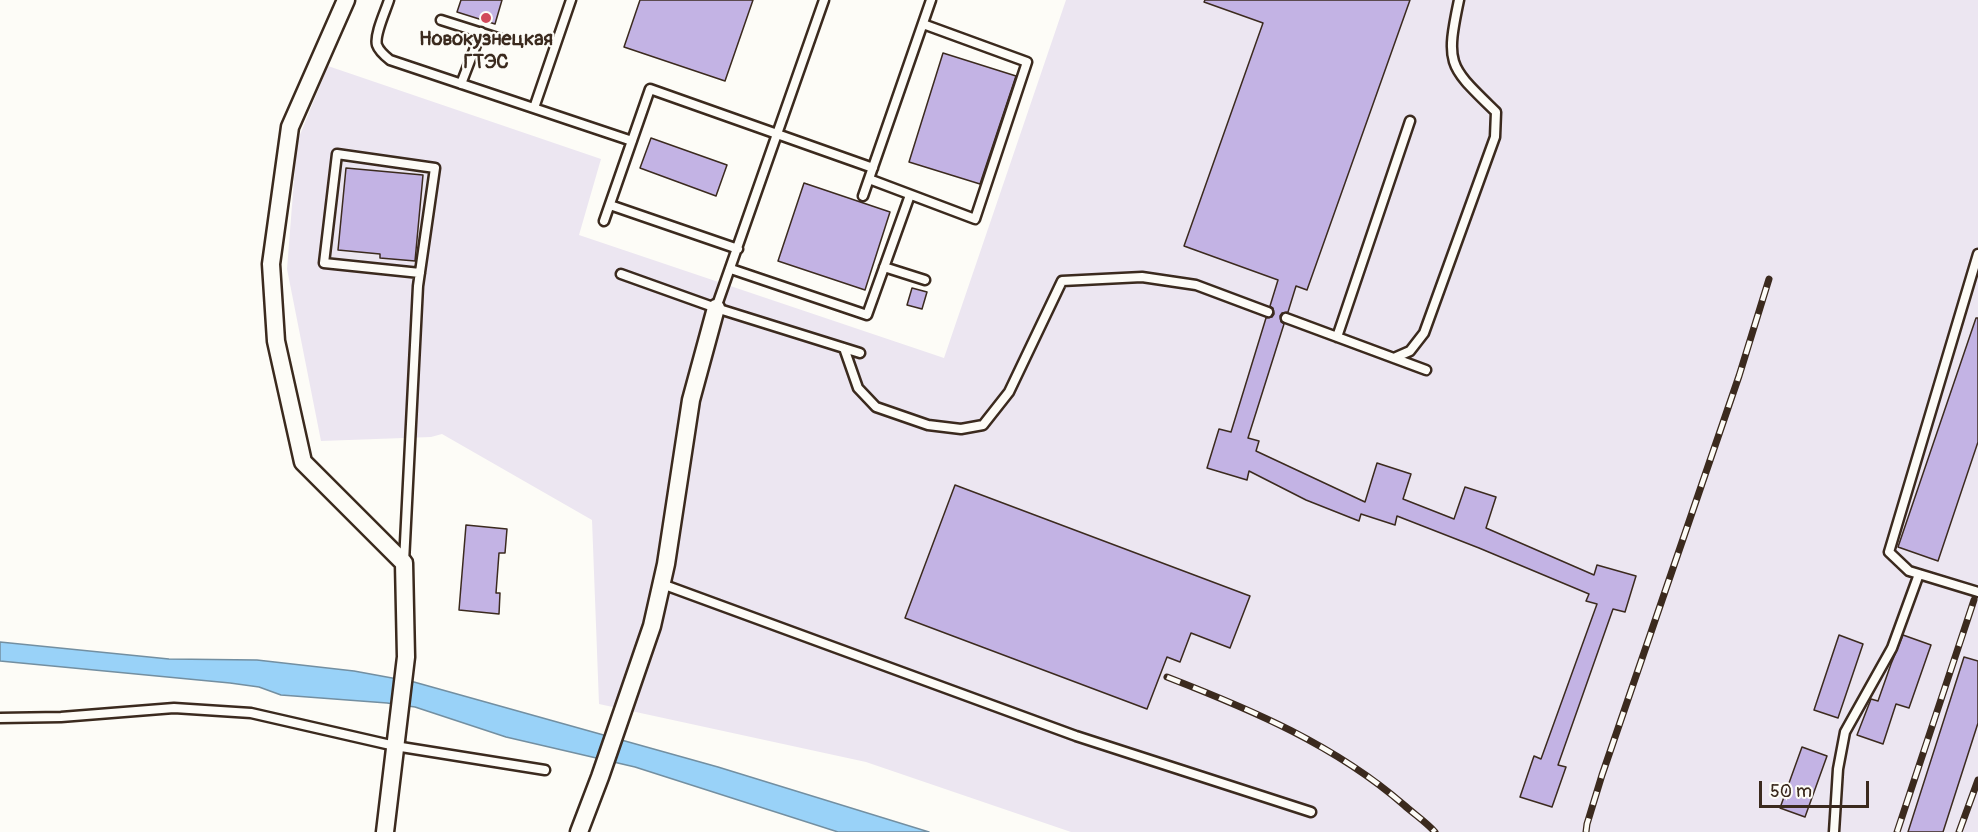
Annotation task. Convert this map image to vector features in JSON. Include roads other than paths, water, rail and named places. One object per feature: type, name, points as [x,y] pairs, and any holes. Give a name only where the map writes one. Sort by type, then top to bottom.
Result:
[{"type":"street","points":[[346,0],[290,127],[271,264],[276,341],[303,462],[404,563],[406,657],[385,832]]},
{"type":"street","points":[[579,832],[652,626],[662,584],[691,400],[716,308]]},
{"type":"lane","points":[[389,0],[377,44],[381,52],[390,60],[632,141]]},
{"type":"lane","points":[[534,108],[571,0]]},
{"type":"lane","points":[[716,308],[824,0]]},
{"type":"lane","points":[[863,196],[931,0]]},
{"type":"lane","points":[[1394,358],[1410,351],[1424,333],[1494,138],[1496,112],[1460,77],[1452,58],[1451,40],[1459,0]]},
{"type":"lane","points":[[441,20],[504,40]]},
{"type":"lane","points":[[869,179],[975,219],[1027,62],[923,24]]},
{"type":"lane","points":[[461,84],[481,32]]},
{"type":"lane","points":[[604,221],[650,89],[777,136],[873,168]]},
{"type":"lane","points":[[1337,337],[1410,121]]},
{"type":"lane","points":[[404,563],[420,273],[435,168],[337,154],[324,263],[420,273]]},
{"type":"lane","points":[[731,269],[867,315],[910,195]]},
{"type":"lane","points":[[610,205],[738,249]]},
{"type":"lane","points":[[1978,254],[1889,552],[1909,571],[1978,592]]},
{"type":"lane","points":[[884,267],[925,280]]},
{"type":"lane","points":[[621,274],[716,308],[860,353]]},
{"type":"lane","points":[[844,348],[858,388],[876,407],[928,425],[961,429],[983,425],[1009,392],[1062,281],[1142,277],[1164,280],[1196,285],[1268,312]]},
{"type":"lane","points":[[1286,318],[1426,370]]},
{"type":"lane","points":[[1834,832],[1838,769],[1845,732],[1892,648],[1919,574]]},
{"type":"lane","points":[[662,584],[1076,736],[1311,812]]},
{"type":"lane","points":[[0,718],[61,717],[174,708],[251,712],[395,746],[545,770]]},
{"type":"water","points":[[0,642],[169,659],[257,660],[354,671],[414,682],[718,767],[929,832],[838,832],[635,767],[506,737],[415,707],[281,695],[259,687],[230,683],[0,661]]},
{"type":"railway","points":[[1586,832],[1602,775],[1739,376],[1769,279]]},
{"type":"railway","points":[[1897,832],[1974,600]]},
{"type":"railway","points":[[1167,677],[1261,716],[1321,747],[1350,764],[1377,784],[1435,832]]},
{"type":"railway","points":[[1959,832],[1978,780]]},
{"type":"place","name":"Новокузнецкая ГТЭС","points":[[486,18]]}]
